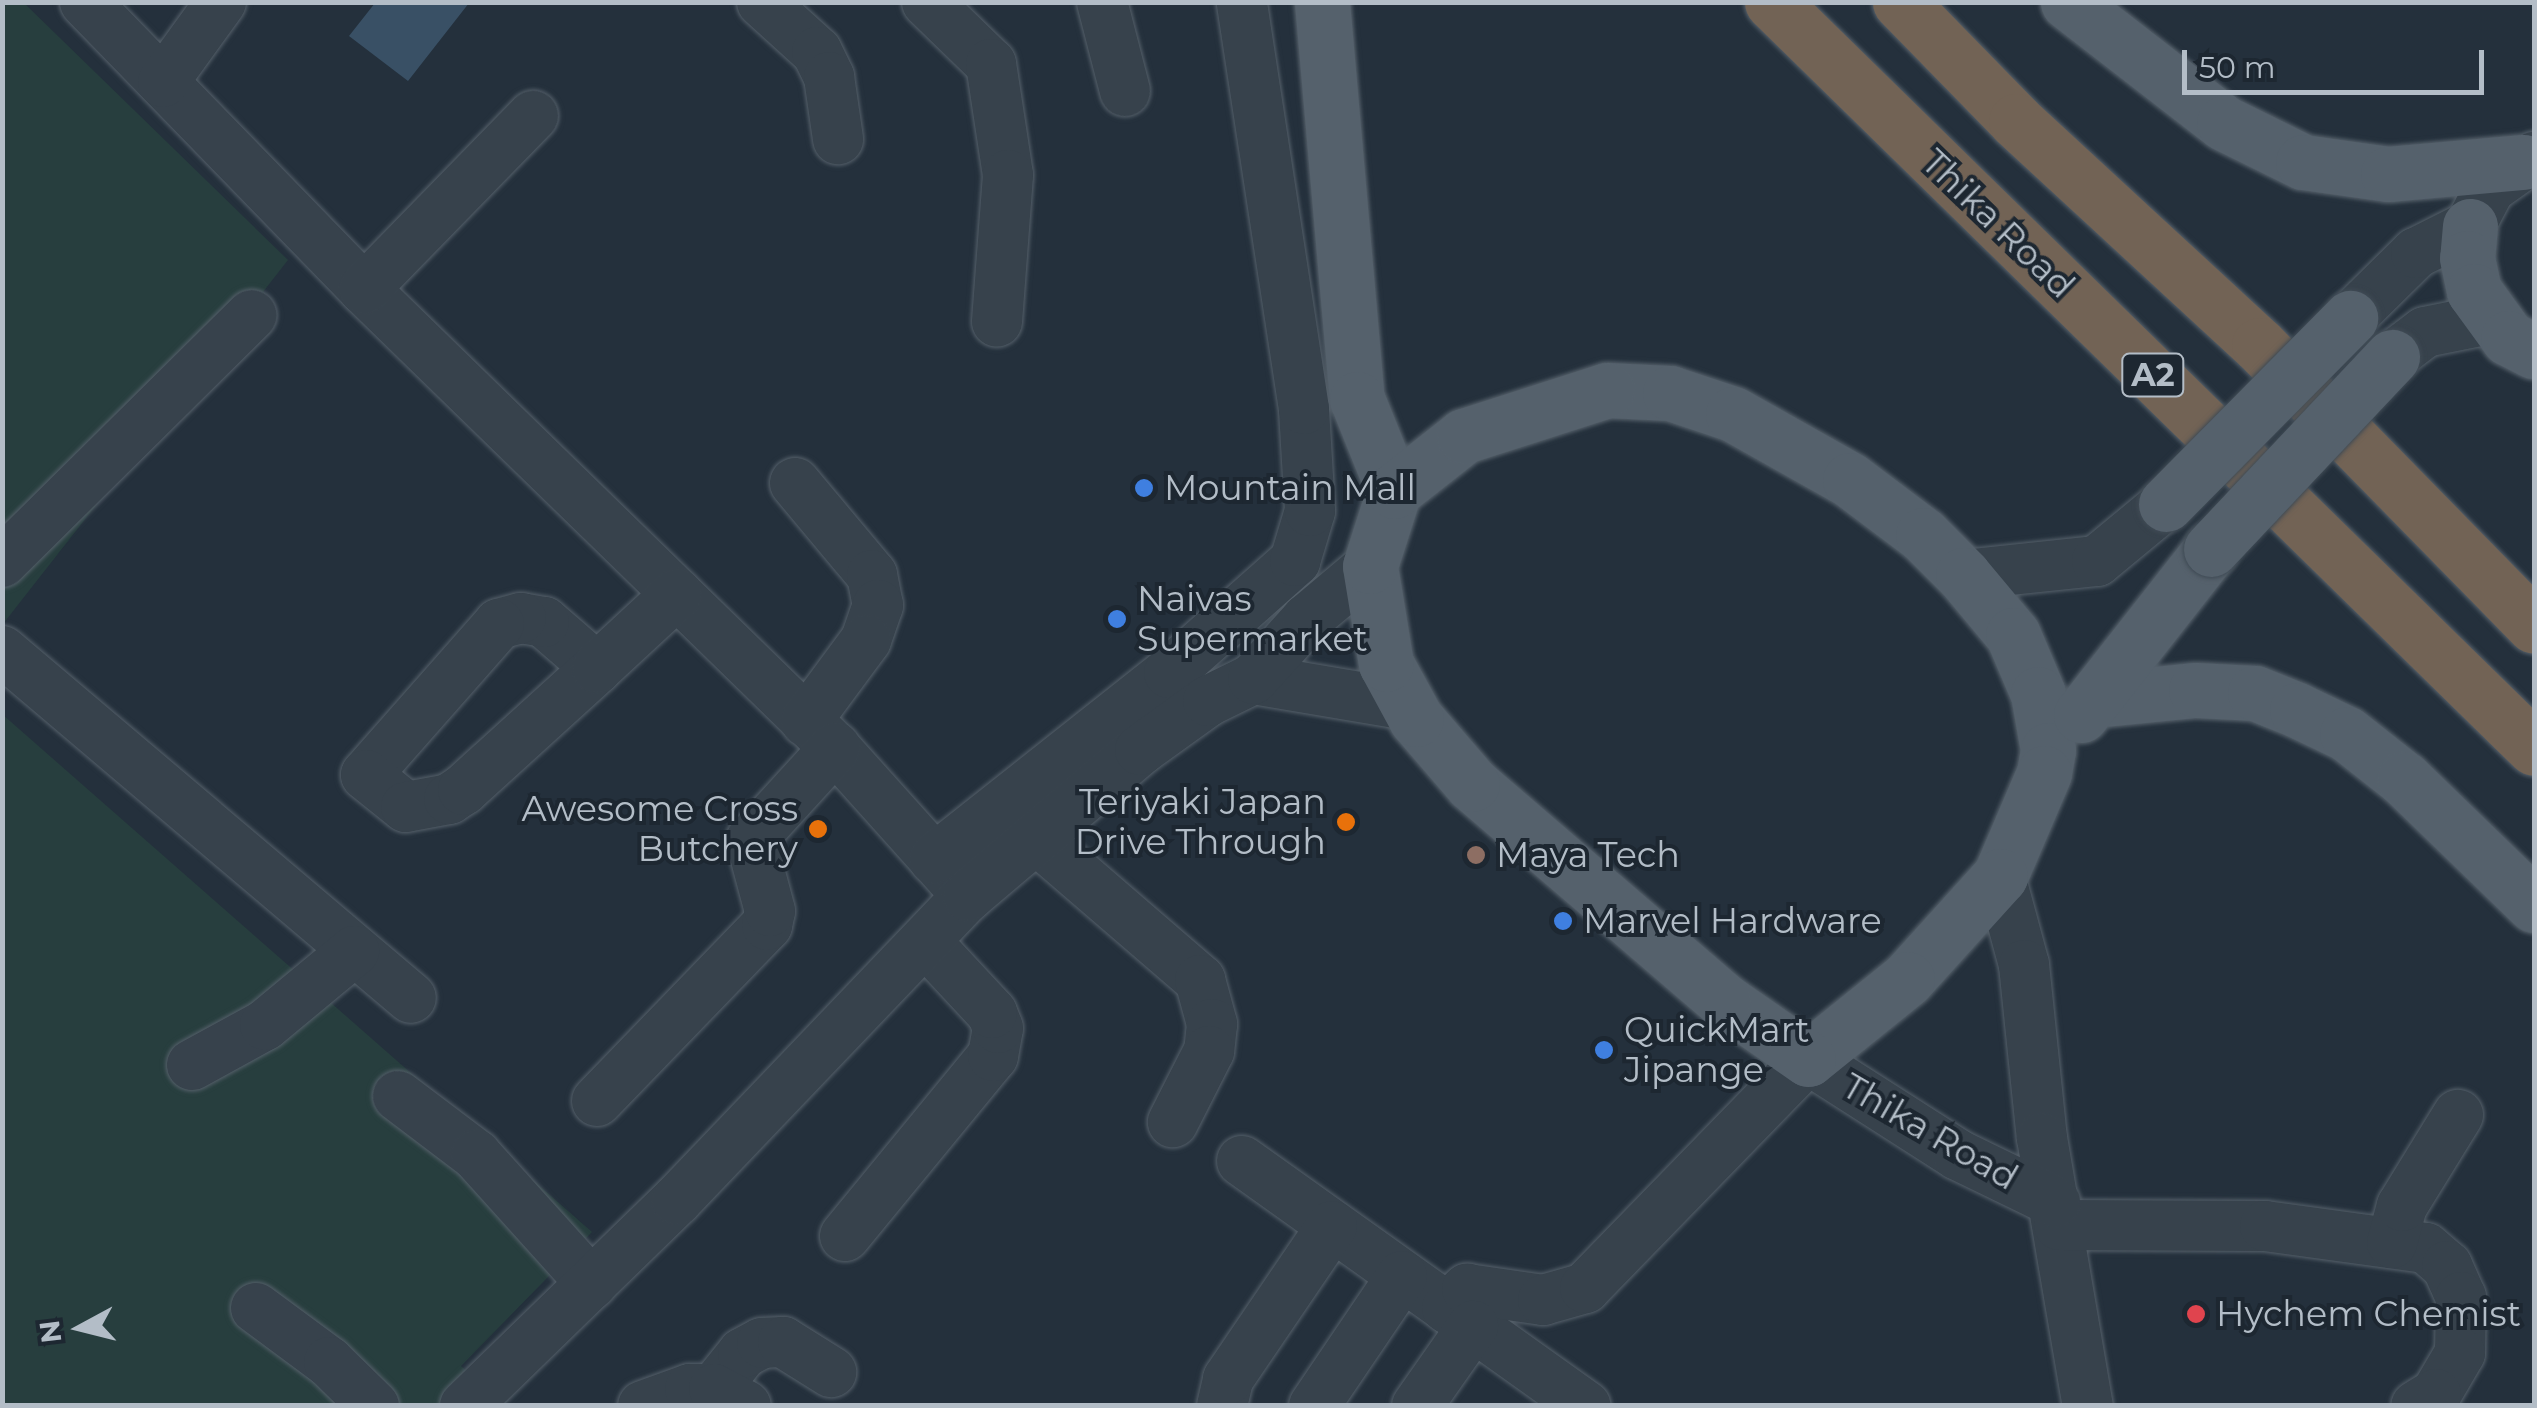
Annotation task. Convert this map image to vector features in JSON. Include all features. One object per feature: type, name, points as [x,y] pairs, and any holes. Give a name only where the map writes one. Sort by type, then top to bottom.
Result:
[{"type":"highway","name":"Thika Road","points":[[1772,2],[2534,748]]},
{"type":"highway","name":"A2","points":[[1900,2],[2016,120],[2259,345],[2534,626]]},
{"type":"main road","points":[[1322,2],[1356,399],[1394,491]]},
{"type":"main road","points":[[2068,2],[2224,123],[2303,162],[2388,174],[2528,160]]},
{"type":"main road","points":[[2470,226],[2467,258],[2474,291],[2490,319],[2534,351]]},
{"type":"main road","points":[[2166,504],[2350,318]]},
{"type":"main road","points":[[2048,750],[2095,700],[2211,549],[2392,357]]},
{"type":"main road","points":[[1608,390],[1670,393],[1734,414],[1800,448],[1923,535],[2013,635],[2038,694],[2048,750],[2030,816],[2000,876],[1907,979],[1808,1059],[1723,1000],[1543,850],[1472,784],[1407,704],[1386,664],[1370,566],[1394,491],[1464,436],[1543,406],[1608,390]]},
{"type":"main road","points":[[2095,700],[2196,690],[2255,693],[2297,710],[2347,734],[2428,798],[2534,905]]},
{"type":"street","points":[[85,2],[364,289],[821,735],[968,896]]},
{"type":"street","points":[[162,82],[221,2]]},
{"type":"street","points":[[762,2],[817,52],[829,76],[838,139]]},
{"type":"street","points":[[926,2],[990,64],[994,78],[1008,175],[997,322]]},
{"type":"street","points":[[1102,2],[1125,91]]},
{"type":"street","points":[[934,858],[1169,672],[1296,560],[1310,510],[1305,424],[1242,2]]},
{"type":"street","points":[[364,289],[533,116]]},
{"type":"street","points":[[2350,318],[2416,253],[2470,226],[2490,188],[2528,160]]},
{"type":"street","points":[[2,562],[252,315]]},
{"type":"street","points":[[2392,357],[2424,332],[2490,319]]},
{"type":"street","points":[[597,1100],[767,925],[770,912],[751,840],[821,735],[866,640],[878,605],[872,574],[796,483]]},
{"type":"street","points":[[1962,574],[2097,561],[2166,504]]},
{"type":"street","points":[[471,1404],[968,896],[1039,841],[1140,750],[1252,679],[1307,619],[1370,566]]},
{"type":"street","points":[[597,668],[677,594]]},
{"type":"street","points":[[2,651],[411,998]]},
{"type":"street","points":[[1252,679],[1407,704]]},
{"type":"street","points":[[1039,841],[1200,980],[1210,1003],[1209,1050],[1172,1122]]},
{"type":"street","points":[[2000,876],[2024,965],[2057,1214],[2088,1406]]},
{"type":"street","points":[[845,1236],[994,1056],[998,1028],[992,1013],[925,941]]},
{"type":"street","points":[[192,1064],[265,1025],[354,951]]},
{"type":"street","points":[[1416,1406],[1460,1317],[1467,1289],[1543,1300],[1585,1288],[1808,1059]]},
{"type":"street","name":"Thika Road","points":[[1808,1059],[2057,1214]]},
{"type":"street","points":[[398,1096],[476,1156],[592,1284]]},
{"type":"street","points":[[2392,1243],[2402,1206],[2458,1116]]},
{"type":"street","points":[[1242,1162],[1585,1406]]},
{"type":"street","points":[[2057,1214],[2265,1226],[2426,1248],[2448,1266],[2461,1297],[2460,1353],[2452,1375],[2416,1406]]},
{"type":"street","points":[[1222,1406],[1228,1379],[1332,1226]]},
{"type":"street","points":[[1314,1406],[1402,1276]]},
{"type":"street","points":[[256,1308],[374,1406]]},
{"type":"street","points":[[643,1406],[690,1389],[730,1398],[743,1353],[762,1343],[784,1342],[831,1372]]},
{"type":"green space","points":[[23,2],[288,260],[3,624],[2,3]]},
{"type":"green space","points":[[2,714],[592,1232],[461,1366],[505,1405],[3,1405]]},
{"type":"water","points":[[375,2],[469,3],[408,81],[349,36]]},
{"type":"place","name":"Mountain Mall","points":[[1144,488]]},
{"type":"place","name":"Naivas Supermarket","points":[[1117,619]]},
{"type":"place","name":"Teriyaki Japan Drive Through","points":[[1346,822]]},
{"type":"place","name":"Awesome Cross Butchery","points":[[818,829]]},
{"type":"place","name":"Maya Tech","points":[[1476,855]]},
{"type":"place","name":"Marvel Hardware","points":[[1563,921]]},
{"type":"place","name":"QuickMart Jipange","points":[[1604,1050]]},
{"type":"place","name":"Hychem Chemist","points":[[2196,1314]]}]
